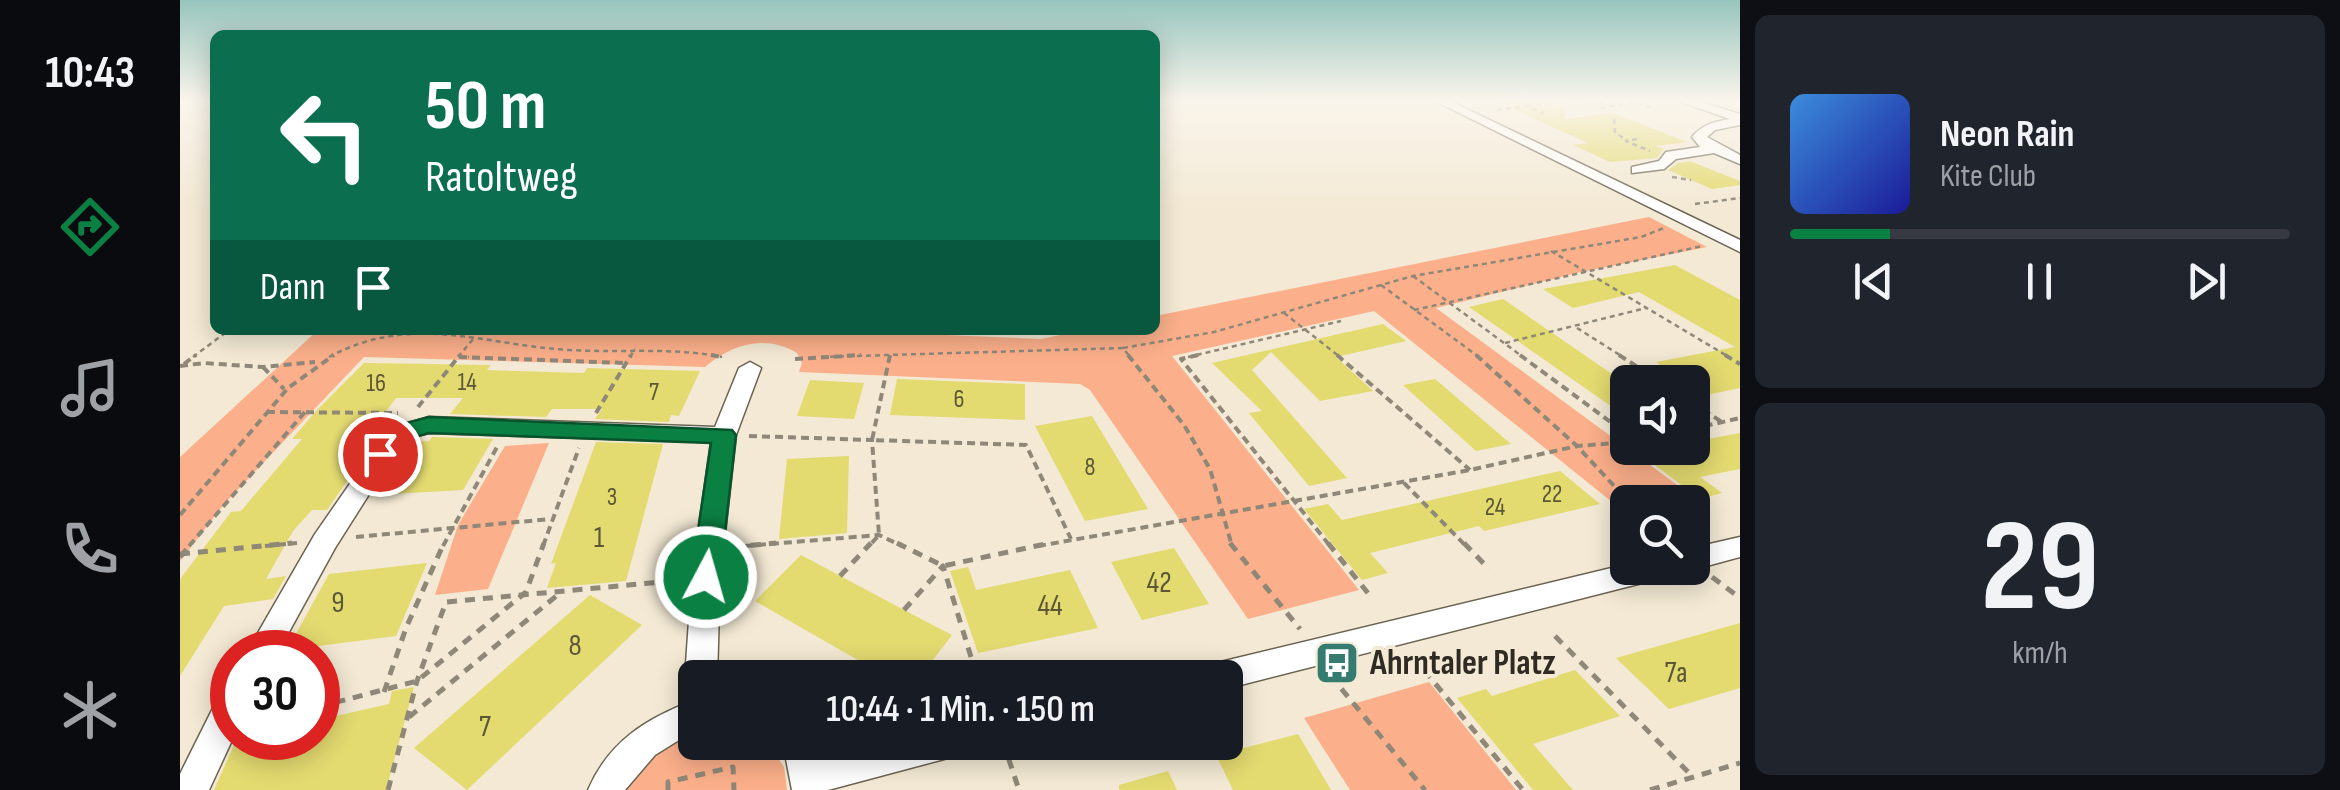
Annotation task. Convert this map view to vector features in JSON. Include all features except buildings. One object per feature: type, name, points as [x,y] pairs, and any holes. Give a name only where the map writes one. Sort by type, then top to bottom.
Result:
[{"type":"street","points":[[1515,137],[1740,246]]},
{"type":"street","points":[[1699,137],[1714,149],[1740,160]]},
{"type":"street","points":[[1637,170],[1664,166],[1672,155],[1714,149]]},
{"type":"street","points":[[703,660],[708,549],[724,435],[750,368]]},
{"type":"street","points":[[274,630],[325,541],[396,434],[429,425],[724,435]]},
{"type":"street","points":[[1710,559],[1740,547]]},
{"type":"street","points":[[1243,670],[1610,580]]},
{"type":"street","points":[[606,790],[629,755],[652,735],[678,724]]},
{"type":"street","points":[[190,790],[210,749]]},
{"type":"street","points":[[801,760],[810,784],[889,760]]},
{"type":"path","points":[[1621,137],[1668,159]]},
{"type":"path","points":[[1627,140],[1637,139]]},
{"type":"path","points":[[1690,205],[1740,198]]},
{"type":"path","points":[[794,360],[890,353],[1028,354],[1123,348],[1214,332],[1413,276],[1641,237],[1670,226]]},
{"type":"path","points":[[1414,310],[1707,245]]},
{"type":"path","points":[[1550,250],[1740,364]]},
{"type":"path","points":[[1413,276],[1610,424]]},
{"type":"path","points":[[1380,284],[1472,351],[1577,446],[1613,485]]},
{"type":"path","points":[[1504,344],[1646,308]]},
{"type":"path","points":[[1284,312],[1470,470]]},
{"type":"path","points":[[1341,321],[1181,359],[1371,597]]},
{"type":"path","points":[[1576,327],[1635,365]]},
{"type":"path","points":[[180,366],[222,335]]},
{"type":"path","points":[[180,366],[204,363],[263,368],[317,362],[379,336],[395,335]]},
{"type":"path","points":[[458,335],[559,350],[687,349],[722,357]]},
{"type":"path","points":[[264,412],[412,413],[474,338]]},
{"type":"path","points":[[1123,348],[1184,425],[1210,469],[1228,540],[1316,652],[1339,690],[1426,790]]},
{"type":"path","points":[[340,702],[417,682],[526,592],[550,518],[586,430],[635,349]]},
{"type":"path","points":[[840,576],[879,535],[872,440],[890,353]]},
{"type":"path","points":[[194,356],[204,363]]},
{"type":"path","points":[[459,357],[626,363]]},
{"type":"path","points":[[180,516],[216,478],[264,412],[317,362]]},
{"type":"path","points":[[263,368],[285,390]]},
{"type":"path","points":[[181,555],[305,412]]},
{"type":"path","points":[[1710,414],[1722,422]]},
{"type":"path","points":[[1710,425],[1740,418]]},
{"type":"path","points":[[384,692],[397,645],[450,528],[508,427]]},
{"type":"path","points":[[724,435],[1026,445],[1071,540]]},
{"type":"path","points":[[708,549],[879,535],[942,566],[1610,441]]},
{"type":"path","points":[[1404,482],[1490,569]]},
{"type":"path","points":[[181,555],[550,518]]},
{"type":"path","points":[[904,610],[942,566]]},
{"type":"path","points":[[942,566],[973,660]]},
{"type":"path","points":[[1710,574],[1740,598]]},
{"type":"path","points":[[388,790],[417,682],[446,602],[706,577]]},
{"type":"path","points":[[409,717],[563,590]]},
{"type":"path","points":[[1555,636],[1693,777]]},
{"type":"path","points":[[1424,670],[1523,790]]},
{"type":"path","points":[[1009,760],[1019,790]]},
{"type":"path","points":[[1650,790],[1740,764]]},
{"type":"path","points":[[668,790],[668,782],[733,767],[734,790]]},
{"type":"shaded area","points":[[1649,217],[1707,247],[1581,272],[1436,308],[1610,436],[1610,465],[1650,465],[1677,485],[1610,485],[1610,500],[1374,311],[1172,356],[1359,590],[1248,619],[1090,390],[1080,384],[799,372],[802,363],[797,353],[761,343],[726,352],[705,367],[364,357],[225,503],[180,561],[180,457],[313,335],[946,335],[1041,339],[1060,335],[1160,335],[1160,315]]},
{"type":"shaded area","points":[[549,443],[488,589],[435,595],[458,525],[505,446]]},
{"type":"shaded area","points":[[1429,682],[1516,790],[1350,790],[1304,718]]},
{"type":"shaded area","points":[[678,739],[678,760],[779,760],[787,790],[624,790],[643,761]]},
{"type":"place","name":"Ahrntaler Platz","points":[[1337,663]]},
{"type":"route","points":[[380,454],[396,434],[429,425],[724,435],[706,577]]}]
